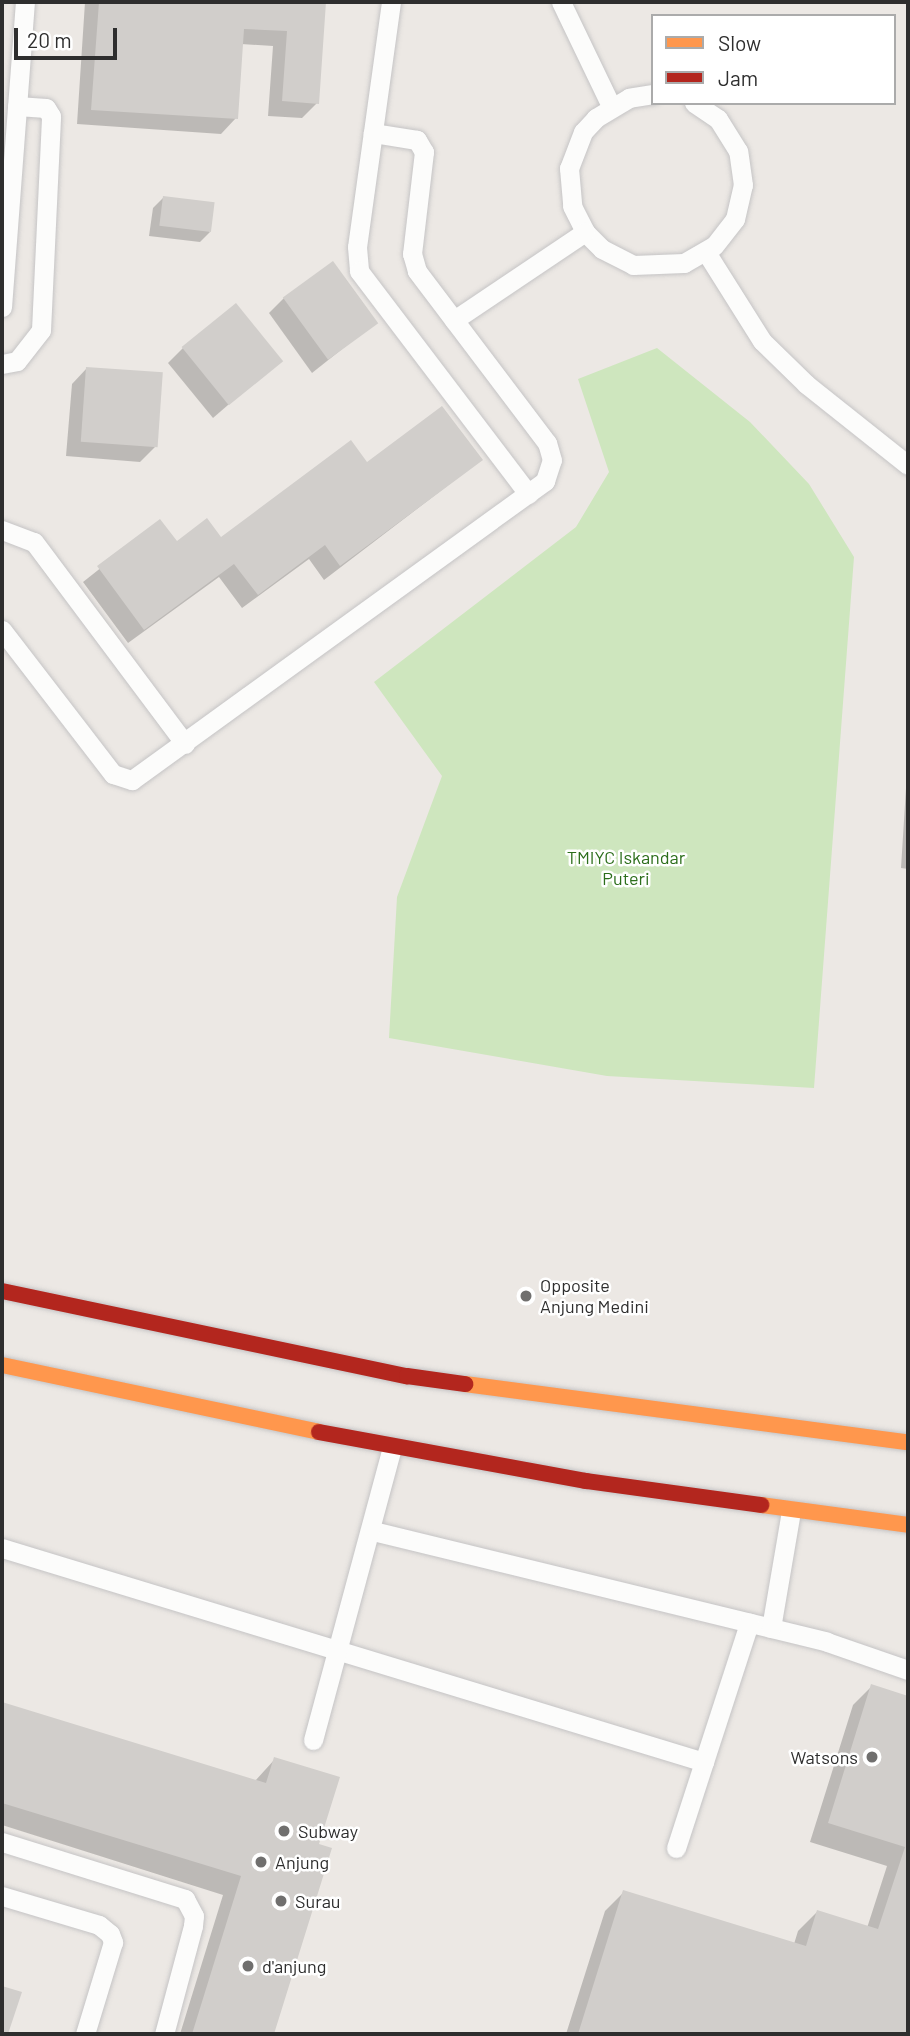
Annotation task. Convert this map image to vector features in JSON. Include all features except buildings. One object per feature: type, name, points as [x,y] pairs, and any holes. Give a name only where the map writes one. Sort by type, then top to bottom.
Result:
[{"type":"highway","points":[[2,1291],[407,1376],[908,1442]]},
{"type":"highway","points":[[2,1365],[392,1447],[791,1511],[908,1525]]},
{"type":"lane","points":[[2,307],[25,2]]},
{"type":"lane","points":[[391,2],[357,247],[359,271],[528,494]]},
{"type":"lane","points":[[561,2],[611,106]]},
{"type":"lane","points":[[651,95],[611,106],[583,132],[569,168],[572,206],[585,232],[602,250],[633,265],[667,267],[706,252],[735,219],[743,169],[730,134],[696,105]]},
{"type":"lane","points":[[2,364],[17,361],[41,330],[51,116],[46,108],[17,106]]},
{"type":"lane","points":[[2,630],[119,778],[140,777],[528,494],[549,475],[551,452],[417,271],[412,254],[424,152],[417,140],[373,132]]},
{"type":"lane","points":[[454,320],[585,232]]},
{"type":"lane","points":[[706,252],[762,341],[806,384],[908,465]]},
{"type":"lane","points":[[2,530],[34,542],[185,744]]},
{"type":"lane","points":[[313,1740],[373,1531],[392,1447]]},
{"type":"lane","points":[[771,1629],[791,1511]]},
{"type":"lane","points":[[373,1531],[827,1642],[908,1670]]},
{"type":"lane","points":[[2,1548],[704,1762]]},
{"type":"lane","points":[[677,1848],[749,1623]]},
{"type":"lane","points":[[2,1842],[185,1899],[194,1916],[193,1926],[164,2034]]},
{"type":"lane","points":[[2,1896],[99,1925],[110,1934],[113,1942],[85,2034]]},
{"type":"green space","name":"TMIYC Iskandar Puteri","points":[[657,348],[750,422],[809,484],[854,557],[814,1088],[607,1076],[389,1038],[397,897],[442,776],[374,682],[576,527],[609,472],[578,379]]},
{"type":"traffic: slow","points":[[2,1365],[319,1432]]},
{"type":"traffic: slow","points":[[465,1384],[908,1442]]},
{"type":"traffic: slow","points":[[761,1505],[908,1525]]},
{"type":"traffic: jam","points":[[2,1291],[407,1376],[465,1384]]},
{"type":"traffic: jam","points":[[319,1432],[586,1481],[761,1505]]},
{"type":"place","name":"Opposite Anjung Medini","points":[[526,1296]]},
{"type":"place","name":"Watsons","points":[[872,1757]]},
{"type":"place","name":"Subway","points":[[284,1831]]},
{"type":"place","name":"Anjung","points":[[261,1862]]},
{"type":"place","name":"Surau","points":[[281,1901]]},
{"type":"place","name":"d'anjung","points":[[248,1966]]}]
